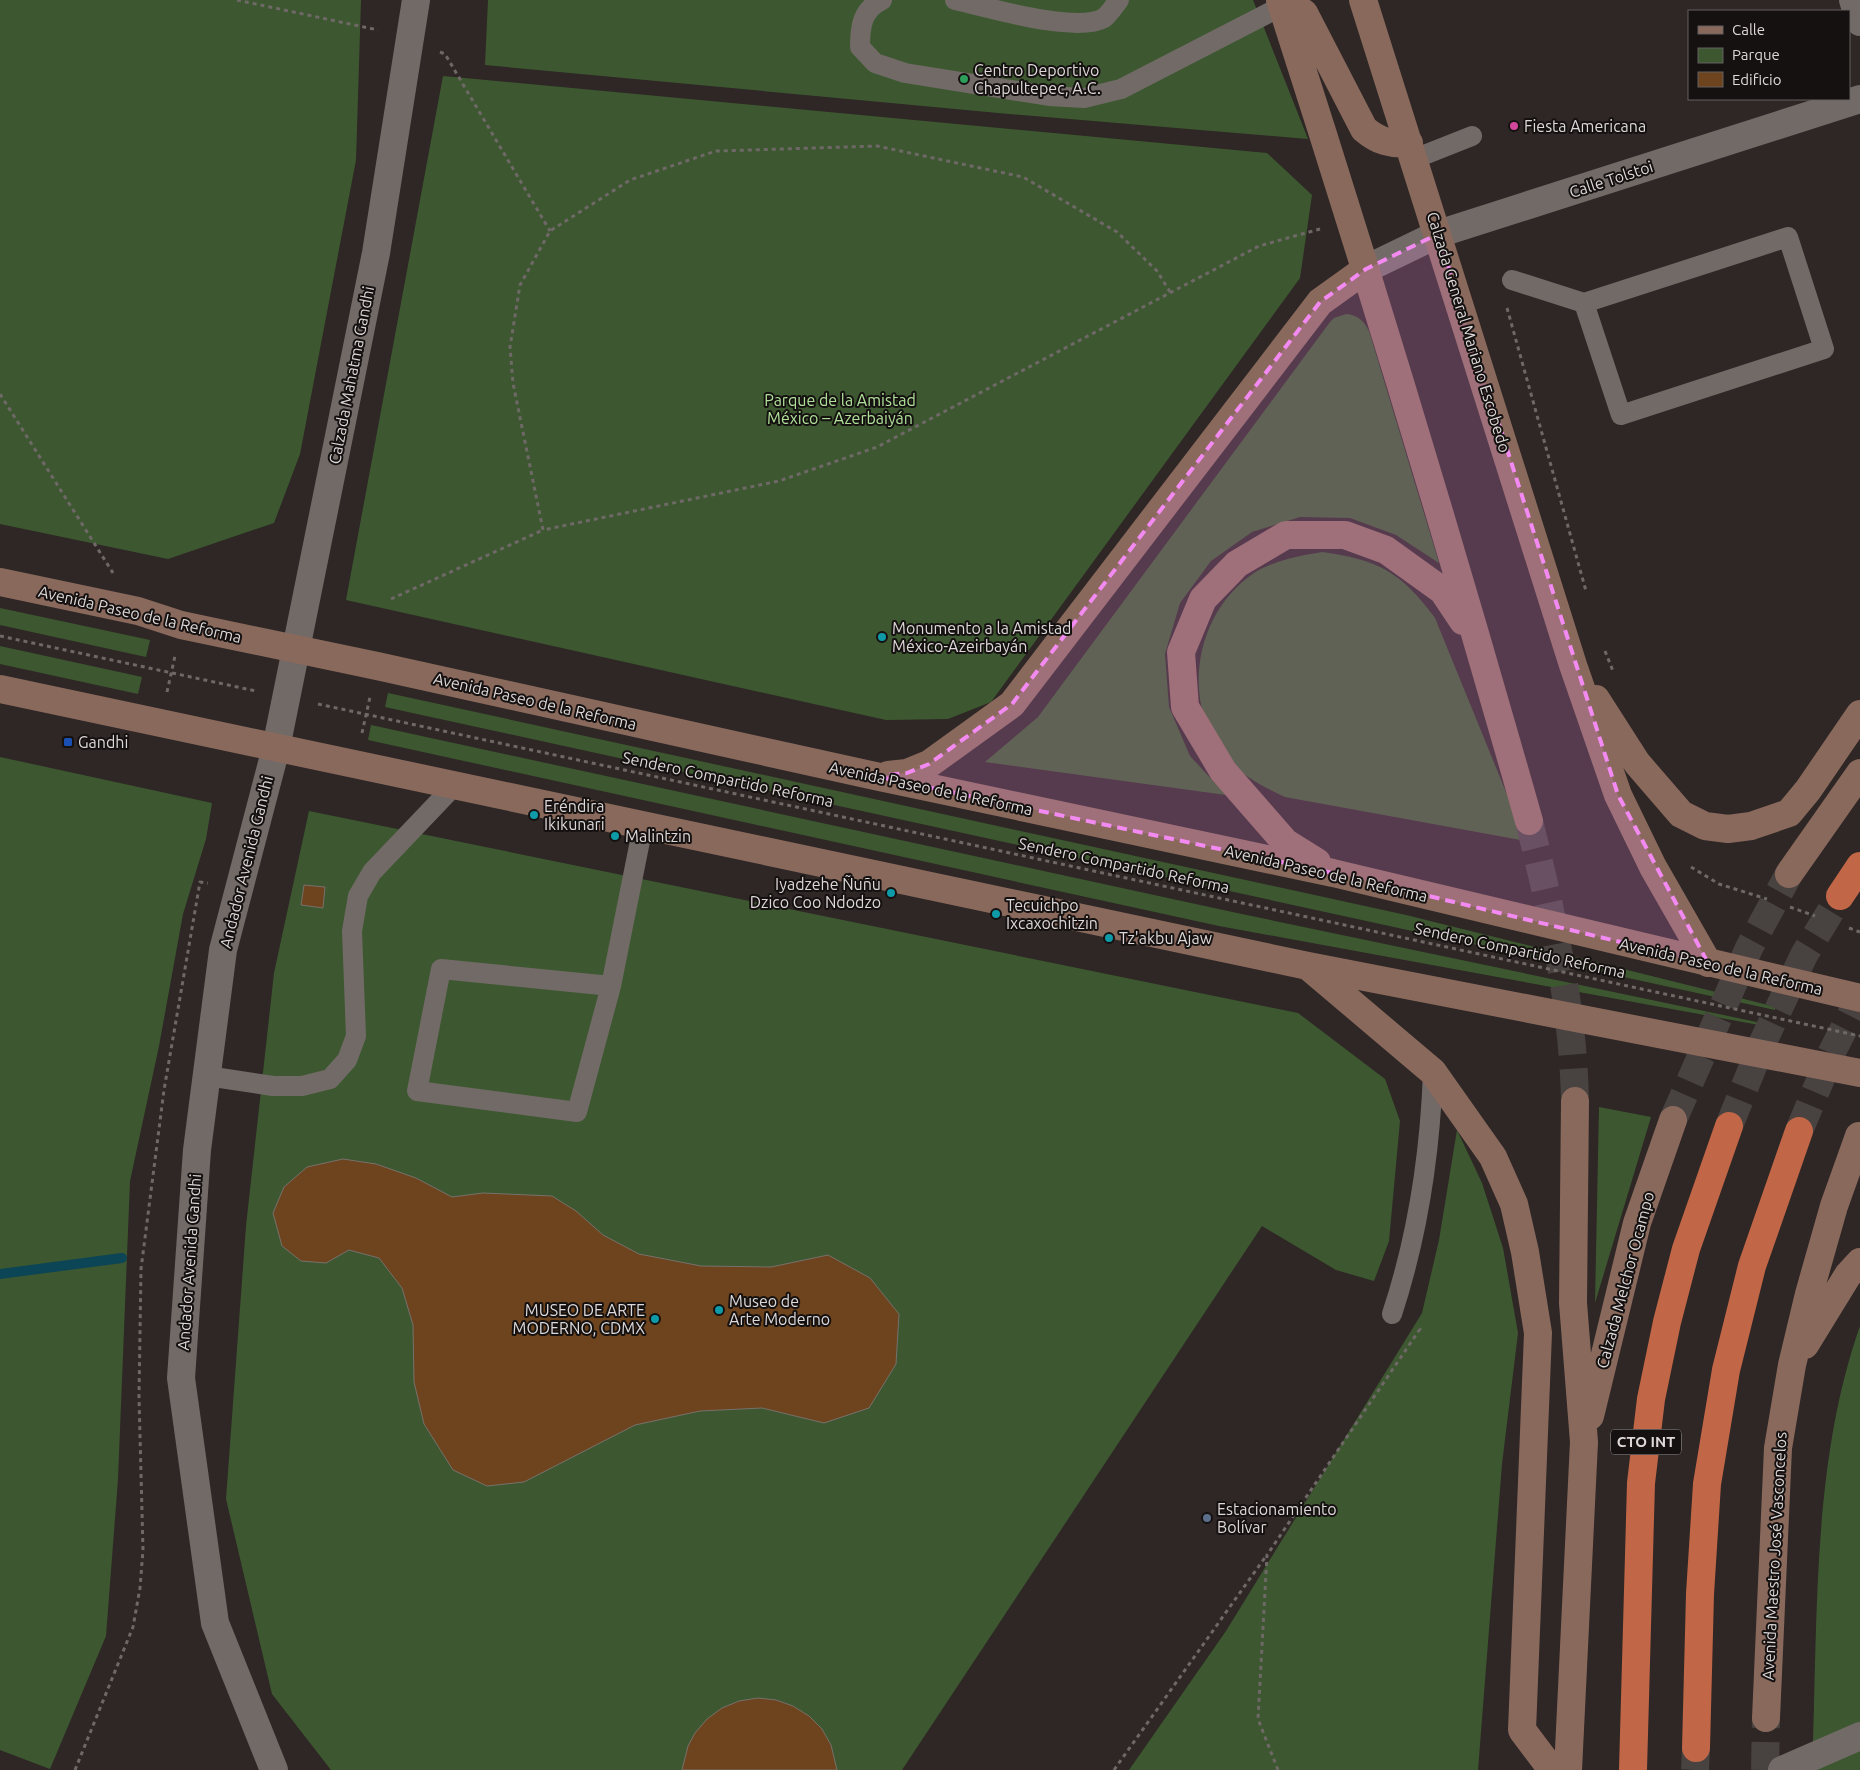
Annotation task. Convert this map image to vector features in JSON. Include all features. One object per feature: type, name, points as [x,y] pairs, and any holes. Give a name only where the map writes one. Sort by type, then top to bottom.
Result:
[{"type":"highway","points":[[1840,896],[1860,866]]},
{"type":"highway","name":"CTO INT","points":[[1633,1770],[1641,1483],[1651,1399],[1667,1322],[1686,1249],[1729,1126]]},
{"type":"highway","points":[[1696,1748],[1700,1594],[1707,1484],[1724,1380],[1752,1266],[1799,1131]]},
{"type":"main road","name":"Calzada General Mariano Escobedo","points":[[1363,0],[1573,665]]},
{"type":"main road","points":[[1281,3],[1294,7],[1304,13],[1364,129],[1381,141],[1396,144],[1412,151]]},
{"type":"main road","points":[[1281,3],[1366,269],[1479,645],[1529,821]]},
{"type":"main road","points":[[875,776],[907,773],[930,764],[1012,704],[1320,302],[1366,269]]},
{"type":"main road","points":[[1333,873],[1285,842],[1223,771],[1185,707],[1180,652],[1203,599],[1237,564],[1286,535],[1345,535],[1386,550],[1443,591],[1479,645]]},
{"type":"main road","name":"Avenida Paseo de la Reforma","points":[[0,582],[138,611],[181,625],[875,776],[1333,873],[1860,998]]},
{"type":"main road","points":[[1573,665],[1637,763],[1681,814],[1705,826],[1728,829],[1751,826],[1789,813],[1808,790],[1860,714]]},
{"type":"main road","points":[[1573,665],[1618,795],[1653,867],[1714,964]]},
{"type":"main road","points":[[0,689],[1308,966],[1860,1073]]},
{"type":"main road","points":[[1789,874],[1860,773]]},
{"type":"main road","points":[[1308,966],[1433,1072],[1493,1157],[1514,1204],[1526,1252],[1538,1333],[1522,1730],[1552,1770]]},
{"type":"main road","points":[[1575,1101],[1573,1303],[1584,1442]]},
{"type":"main road","name":"Calzada Melchor Ocampo","points":[[1584,1442],[1637,1223],[1673,1120]]},
{"type":"main road","points":[[1792,1365],[1831,1215],[1859,1136]]},
{"type":"main road","points":[[1792,1365],[1848,1275],[1860,1262]]},
{"type":"main road","name":"Avenida Maestro José Vasconcelos","points":[[1766,1718],[1778,1448],[1792,1365]]},
{"type":"main road","name":"CTO INT","points":[[1568,1770],[1584,1442]]},
{"type":"street","name":"Calzada Mahatma Gandhi","points":[[276,748],[376,252],[416,0]]},
{"type":"street","points":[[1853,0],[1860,22]]},
{"type":"street","name":"Calle Tolstoi","points":[[1366,269],[1438,234],[1860,99]]},
{"type":"street","name":"Andador Avenida Gandhi","points":[[274,1770],[215,1623],[181,1378],[197,1150],[223,950],[276,748]]},
{"type":"street","points":[[1782,1770],[1860,1736]]},
{"type":"lane","points":[[882,0],[872,5],[860,24],[860,47],[876,63],[905,73],[1049,96],[1084,98],[1121,89],[1281,3]]},
{"type":"lane","points":[[955,0],[1036,18],[1077,24],[1104,18],[1119,0]]},
{"type":"lane","points":[[1412,151],[1472,136]]},
{"type":"lane","points":[[1512,280],[1584,303],[1788,237],[1824,349],[1621,415],[1584,303]]},
{"type":"lane","points":[[207,1076],[273,1086],[302,1086],[330,1079],[347,1060],[356,1036],[352,931],[358,896],[372,872],[454,786]]},
{"type":"lane","points":[[611,986],[441,969],[417,1091],[578,1112],[592,1051],[611,986],[643,826]]},
{"type":"lane","points":[[1392,1314],[1406,1271],[1420,1206],[1431,1119],[1433,1072]]},
{"type":"path","points":[[237,0],[410,36],[445,54],[550,231]]},
{"type":"path","points":[[543,530],[513,383],[510,347],[520,285],[550,231],[630,180],[716,151],[877,146],[1023,177],[1117,232],[1157,271],[1170,292]]},
{"type":"path","points":[[391,599],[543,530],[779,481],[878,447],[1259,246],[1321,229]]},
{"type":"path","points":[[1506,303],[1589,601]]},
{"type":"path","points":[[0,394],[138,611]]},
{"type":"path","points":[[0,636],[247,688]]},
{"type":"path","points":[[1604,648],[1615,676]]},
{"type":"path","points":[[165,700],[175,655]]},
{"type":"path","points":[[361,738],[372,690]]},
{"type":"path","name":"Sendero Compartido Reforma","points":[[341,709],[1860,1036]]},
{"type":"path","points":[[1688,865],[1719,884],[1770,900]]},
{"type":"path","points":[[76,1770],[133,1627],[140,1588],[143,1550],[139,1397],[142,1269],[164,1090],[200,882],[239,888]]},
{"type":"path","points":[[1788,907],[1824,919]]},
{"type":"path","points":[[1842,926],[1860,932]]},
{"type":"path","points":[[1114,1770],[1267,1555],[1420,1329],[1392,1314]]},
{"type":"path","points":[[1267,1555],[1258,1719],[1278,1770]]},
{"type":"highlighted area","points":[[1438,234],[1618,795],[1708,963],[1333,873],[875,776],[907,773],[929,764],[1012,704],[1320,302],[1366,269]]},
{"type":"green space","points":[[0,0],[361,0],[356,160],[300,454],[274,523],[168,559],[0,524]]},
{"type":"green space","name":"Centro Deportivo Chapultepec, A.C.","points":[[488,0],[1253,0],[1308,139],[1009,114],[485,65]]},
{"type":"green space","name":"Parque de la Amistad México – Azerbaiyán","points":[[443,76],[1267,153],[1312,195],[1300,278],[991,702],[948,719],[886,720],[346,600]]},
{"type":"green space","points":[[1346,314],[1360,319],[1369,331],[1439,563],[1396,535],[1350,518],[1300,517],[1252,532],[1211,561],[1180,603],[1165,654],[1169,707],[1190,756],[1226,795],[985,762],[1038,717],[1330,322],[1334,318]]},
{"type":"green space","points":[[1322,552],[1359,559],[1387,571],[1411,589],[1435,618],[1526,841],[1285,797],[1248,777],[1228,760],[1213,738],[1203,713],[1199,687],[1200,661],[1206,635],[1218,611],[1234,590],[1254,573],[1279,562]]},
{"type":"green space","points":[[0,608],[150,640],[146,657],[0,625]]},
{"type":"green space","points":[[0,646],[142,677],[138,694],[0,664]]},
{"type":"green space","points":[[388,693],[1406,915],[1776,1007],[1775,1010],[385,707]]},
{"type":"green space","points":[[371,725],[1237,913],[1771,1025],[1770,1027],[1219,926],[368,740]]},
{"type":"green space","points":[[0,757],[212,803],[206,839],[183,914],[159,1046],[130,1181],[118,1479],[106,1636],[50,1769],[0,1750]]},
{"type":"green space","points":[[309,811],[1298,1013],[1385,1079],[1400,1121],[1389,1241],[1374,1281],[1336,1270],[1262,1226],[902,1770],[331,1770],[272,1694],[226,1499],[246,1226],[274,973]]},
{"type":"green space","points":[[1599,1107],[1651,1117],[1595,1303]]},
{"type":"green space","points":[[1457,1130],[1482,1183],[1503,1248],[1518,1333],[1502,1464],[1478,1770],[1129,1770],[1226,1631],[1422,1313],[1439,1240]]},
{"type":"green space","points":[[1860,1326],[1860,1770],[1812,1770],[1817,1602],[1825,1489],[1833,1433],[1844,1379]]},
{"type":"building","points":[[304,885],[325,887],[323,908],[301,905]]},
{"type":"building","name":"MUSEO DE ARTE MODERNO, CDMX","points":[[343,1159],[376,1164],[416,1178],[452,1197],[483,1193],[552,1196],[576,1211],[603,1235],[639,1254],[701,1266],[771,1267],[828,1255],[870,1278],[899,1314],[896,1364],[869,1408],[824,1423],[762,1408],[700,1411],[635,1425],[524,1482],[487,1486],[453,1470],[424,1424],[414,1382],[413,1325],[402,1288],[379,1258],[349,1250],[326,1263],[301,1261],[282,1246],[273,1213],[284,1187],[307,1167]]},
{"type":"building","points":[[758,1698],[776,1700],[793,1706],[809,1716],[822,1729],[831,1745],[837,1770],[682,1770],[688,1746],[695,1733],[707,1719],[722,1708],[739,1701]]},
{"type":"waterway","points":[[0,1274],[122,1258]]},
{"type":"tunnel","points":[[1529,821],[1546,890],[1566,995],[1575,1101]]},
{"type":"tunnel","points":[[1673,1120],[1749,948],[1789,874]]},
{"type":"tunnel","points":[[1729,1126],[1762,1044],[1804,955],[1840,896]]},
{"type":"tunnel","points":[[1799,1131],[1832,1052],[1860,997]]},
{"type":"tunnel","points":[[1765,1770],[1766,1718]]},
{"type":"tunnel","points":[[1695,1770],[1696,1748]]},
{"type":"place","name":"Centro Deportivo Chapultepec, A.C.","points":[[964,79]]},
{"type":"place","name":"Fiesta Americana","points":[[1514,126]]},
{"type":"place","name":"Monumento a la Amistad México-Azeirbayán","points":[[882,637]]},
{"type":"place","name":"Gandhi","points":[[68,742]]},
{"type":"place","name":"Eréndira Ikikunari","points":[[534,815]]},
{"type":"place","name":"Malintzin","points":[[615,836]]},
{"type":"place","name":"Iyadzehe Ñuñu Dzico Coo Ndodzo","points":[[891,893]]},
{"type":"place","name":"Tecuichpo Ixcaxochitzin","points":[[996,914]]},
{"type":"place","name":"Tz'akbu Ajaw","points":[[1109,938]]},
{"type":"place","name":"Museo de Arte Moderno","points":[[719,1310]]},
{"type":"place","name":"MUSEO DE ARTE MODERNO, CDMX","points":[[655,1319]]},
{"type":"place","name":"Estacionamiento Bolívar","points":[[1207,1518]]}]
